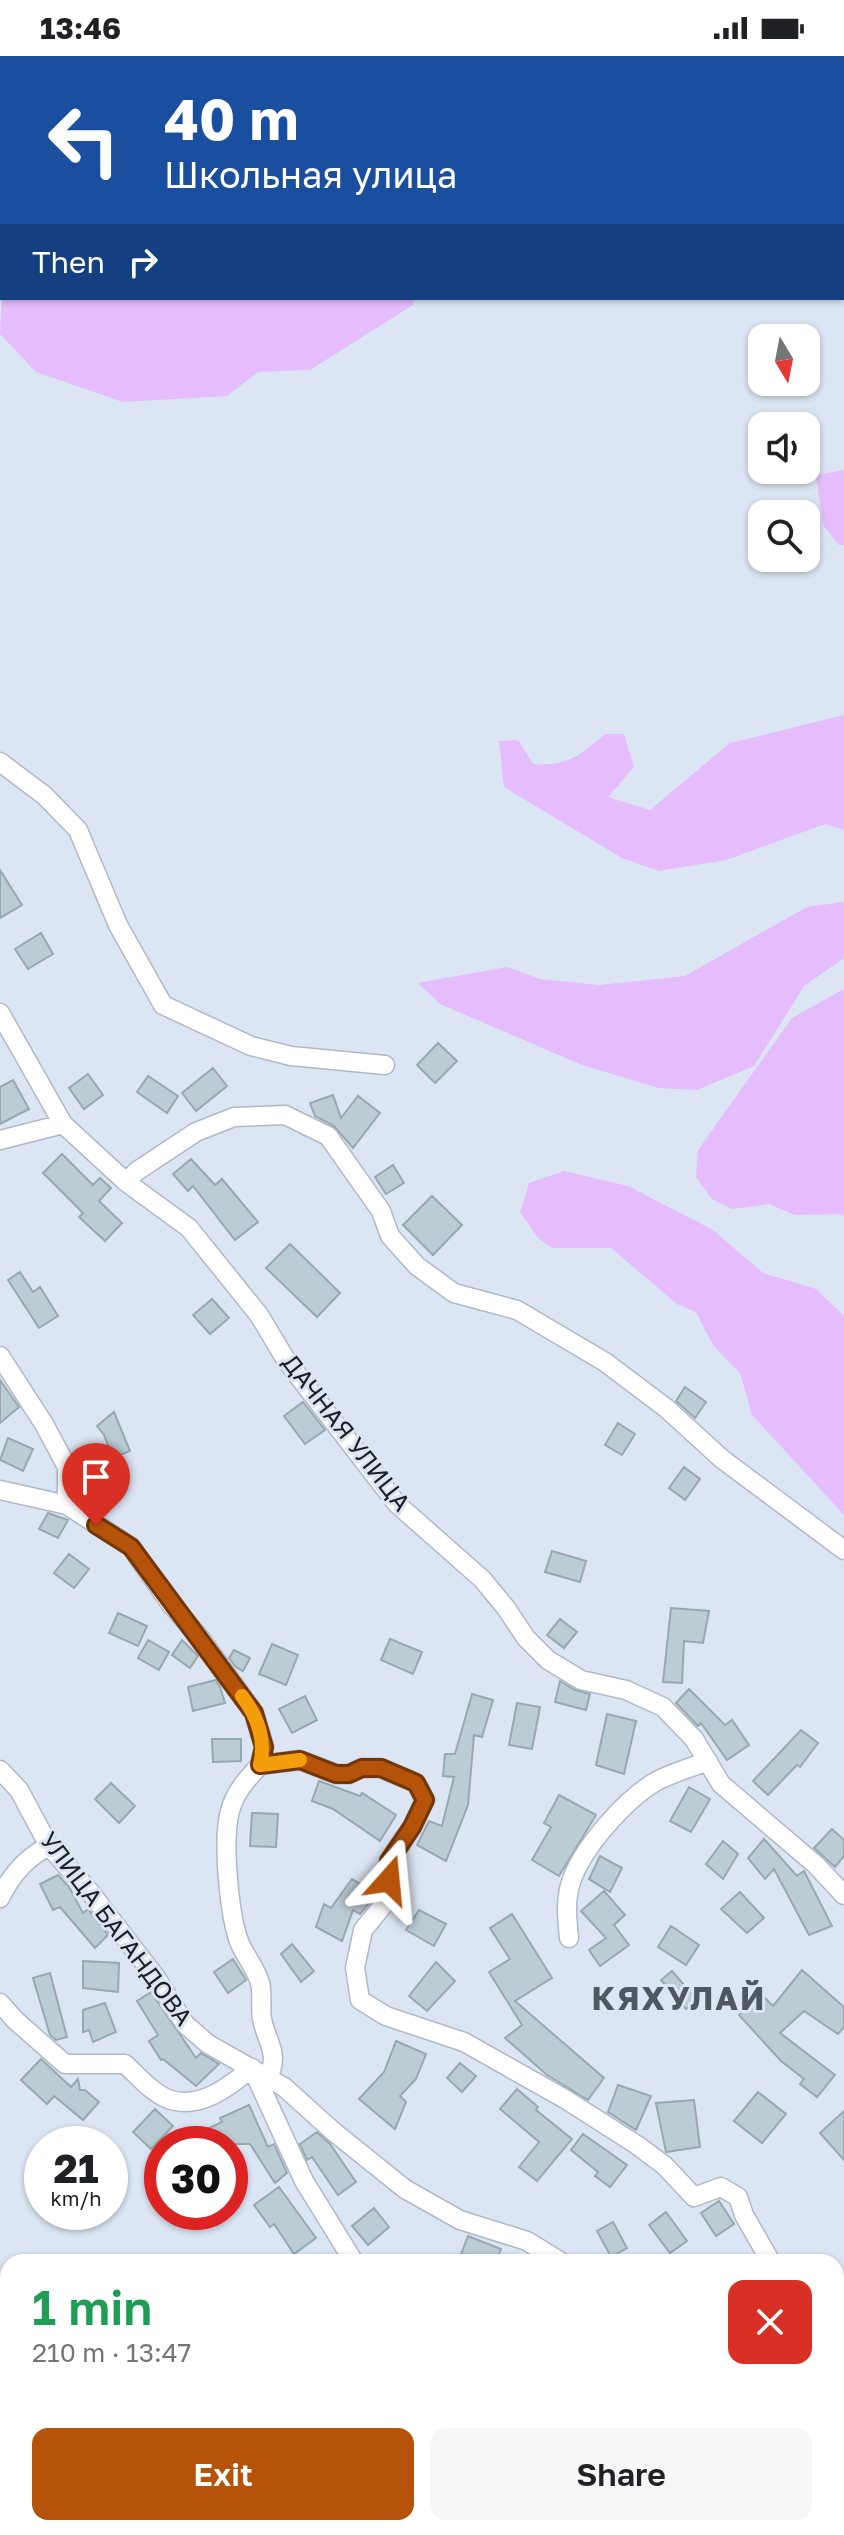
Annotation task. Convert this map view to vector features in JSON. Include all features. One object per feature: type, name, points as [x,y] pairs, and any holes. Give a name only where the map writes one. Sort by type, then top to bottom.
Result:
[{"type":"street","points":[[0,762],[45,796],[78,830],[118,925],[163,1005],[251,1046],[291,1056],[385,1065]]},
{"type":"street","name":"ДАЧНАЯ УЛИЦА","points":[[0,1013],[63,1124],[126,1182],[189,1228],[259,1315],[286,1360],[397,1504],[482,1579],[526,1638],[548,1660],[581,1680],[626,1690],[663,1707],[694,1739],[721,1784],[816,1865],[844,1895]]},
{"type":"street","points":[[126,1182],[137,1171],[196,1132],[234,1117],[285,1115],[328,1136],[381,1211],[390,1236],[417,1266],[454,1293],[517,1310],[605,1362],[666,1408],[722,1459],[844,1550]]},
{"type":"street","points":[[0,1140],[63,1124]]},
{"type":"street","points":[[0,1356],[44,1424],[67,1467],[67,1505]]},
{"type":"street","points":[[0,1490],[67,1505],[131,1547],[254,1713],[264,1747],[260,1765],[240,1786],[230,1811],[226,1842],[229,1884],[239,1942],[260,1984],[262,2020],[275,2064],[198,2101],[171,2100],[150,2087],[125,2064],[65,2064],[0,2003]]},
{"type":"street","points":[[260,1765],[300,1760],[336,1774],[349,1774],[362,1768],[381,1768],[416,1783],[425,1800],[412,1827],[389,1861],[389,1898],[363,1930],[355,1968],[360,2000],[386,2016],[464,2042],[565,2099],[665,2166],[694,2197],[721,2187],[727,2189],[738,2197],[744,2215],[766,2254]]},
{"type":"street","points":[[569,1938],[567,1908],[571,1881],[604,1827],[636,1795],[658,1780],[708,1761]]},
{"type":"street","name":"УЛИЦА БАГАНДОВА","points":[[0,1770],[19,1790],[49,1846],[90,1892],[157,1979],[185,2024],[208,2044],[284,2087],[405,2189],[460,2220],[527,2241],[548,2254]]},
{"type":"street","points":[[0,1898],[32,1855],[49,1846]]},
{"type":"street","points":[[260,2073],[304,2181],[349,2254]]},
{"type":"shaded area","points":[[2,300],[414,300],[413,305],[310,370],[258,372],[227,396],[123,402],[36,372],[0,334]]},
{"type":"shaded area","points":[[844,470],[844,545],[839,545],[823,525],[817,484],[820,484],[820,474]]},
{"type":"shaded area","points":[[844,715],[844,830],[825,824],[726,860],[659,871],[622,858],[504,787],[499,741],[518,740],[533,764],[555,764],[572,758],[605,734],[624,734],[634,767],[608,797],[650,810],[730,743]]},
{"type":"shaded area","points":[[844,902],[844,958],[804,986],[754,1066],[697,1090],[659,1088],[582,1065],[440,1004],[418,983],[507,967],[540,979],[599,985],[685,976],[807,907]]},
{"type":"shaded area","points":[[844,989],[844,1216],[795,1215],[769,1204],[732,1209],[712,1199],[696,1177],[698,1150],[792,1018]]},
{"type":"shaded area","points":[[564,1171],[628,1186],[713,1230],[763,1273],[816,1289],[844,1316],[844,1515],[752,1415],[740,1373],[713,1345],[696,1312],[677,1304],[611,1248],[553,1248],[539,1239],[520,1212],[529,1183]]},
{"type":"building","points":[[0,870],[22,905],[0,918]]},
{"type":"building","points":[[41,933],[53,954],[28,969],[15,949]]},
{"type":"building","points":[[438,1043],[457,1061],[435,1083],[417,1065]]},
{"type":"building","points":[[213,1068],[227,1086],[196,1111],[182,1093]]},
{"type":"building","points":[[88,1074],[103,1095],[84,1109],[69,1088]]},
{"type":"building","points":[[148,1076],[178,1096],[167,1113],[137,1092]]},
{"type":"building","points":[[13,1080],[29,1109],[0,1124],[0,1087]]},
{"type":"building","points":[[333,1095],[341,1118],[358,1096],[380,1113],[353,1148],[334,1126],[315,1116],[310,1103]]},
{"type":"building","points":[[62,1154],[93,1185],[100,1178],[111,1188],[99,1201],[122,1223],[105,1241],[79,1217],[83,1213],[43,1173]]},
{"type":"building","points":[[191,1159],[215,1185],[222,1179],[258,1222],[235,1240],[193,1186],[188,1191],[173,1174]]},
{"type":"building","points":[[393,1165],[404,1183],[386,1194],[375,1177]]},
{"type":"building","points":[[432,1196],[462,1225],[433,1255],[403,1225]]},
{"type":"building","points":[[290,1244],[340,1293],[317,1317],[266,1268]]},
{"type":"building","points":[[20,1272],[33,1292],[40,1287],[58,1316],[39,1328],[8,1280]]},
{"type":"building","points":[[212,1299],[229,1318],[210,1334],[193,1315]]},
{"type":"building","points":[[0,1380],[19,1407],[0,1423]]},
{"type":"building","points":[[685,1387],[706,1402],[695,1418],[676,1401]]},
{"type":"building","points":[[303,1402],[325,1430],[305,1444],[284,1416]]},
{"type":"building","points":[[114,1412],[130,1451],[113,1458],[97,1426]]},
{"type":"building","points":[[618,1423],[635,1434],[622,1455],[605,1445]]},
{"type":"building","points":[[8,1438],[33,1449],[23,1471],[0,1460]]},
{"type":"building","points":[[684,1467],[700,1479],[685,1500],[669,1488]]},
{"type":"building","points":[[48,1513],[68,1520],[58,1538],[39,1529]]},
{"type":"building","points":[[552,1551],[586,1561],[580,1582],[545,1572]]},
{"type":"building","points":[[69,1554],[89,1569],[74,1588],[54,1573]]},
{"type":"building","points":[[671,1608],[709,1611],[703,1643],[684,1641],[682,1683],[663,1682]]},
{"type":"building","points":[[118,1613],[147,1626],[138,1646],[109,1633]]},
{"type":"building","points":[[560,1619],[577,1632],[564,1648],[547,1635]]},
{"type":"building","points":[[390,1639],[422,1652],[413,1674],[381,1660]]},
{"type":"building","points":[[148,1640],[169,1652],[159,1670],[138,1658]]},
{"type":"building","points":[[182,1640],[198,1656],[190,1668],[172,1655]]},
{"type":"building","points":[[272,1644],[298,1655],[286,1685],[259,1674]]},
{"type":"building","points":[[234,1650],[250,1658],[243,1671],[229,1658]]},
{"type":"building","points":[[216,1680],[225,1703],[193,1711],[188,1687]]},
{"type":"building","points":[[560,1681],[590,1694],[586,1710],[555,1702]]},
{"type":"building","points":[[689,1689],[725,1725],[732,1720],[749,1745],[727,1760],[701,1723],[698,1726],[676,1703]]},
{"type":"building","points":[[472,1694],[493,1700],[482,1737],[474,1735],[468,1805],[446,1861],[417,1845],[429,1821],[442,1826],[454,1777],[443,1776],[445,1754],[455,1754]]},
{"type":"building","points":[[305,1696],[317,1720],[292,1733],[279,1709]]},
{"type":"building","points":[[517,1703],[540,1707],[532,1749],[509,1745]]},
{"type":"building","points":[[607,1714],[636,1721],[624,1774],[596,1765]]},
{"type":"building","points":[[801,1730],[818,1743],[800,1767],[797,1765],[768,1795],[753,1781]]},
{"type":"building","points":[[212,1739],[241,1739],[241,1761],[213,1762]]},
{"type":"building","points":[[319,1781],[360,1796],[362,1793],[396,1815],[380,1841],[333,1809],[312,1801]]},
{"type":"building","points":[[111,1783],[135,1806],[119,1823],[95,1799]]},
{"type":"building","points":[[689,1787],[710,1799],[691,1832],[670,1821]]},
{"type":"building","points":[[559,1795],[596,1815],[559,1876],[532,1860],[551,1827],[544,1823]]},
{"type":"building","points":[[252,1813],[278,1814],[276,1847],[250,1846]]},
{"type":"building","points":[[832,1829],[844,1840],[844,1856],[835,1867],[814,1848]]},
{"type":"building","points":[[764,1839],[797,1876],[804,1871],[832,1926],[809,1935],[774,1869],[765,1879],[748,1858]]},
{"type":"building","points":[[723,1841],[738,1854],[723,1879],[706,1864]]},
{"type":"building","points":[[600,1856],[622,1868],[610,1892],[589,1879]]},
{"type":"building","points":[[58,1875],[69,1887],[83,1913],[88,1909],[108,1935],[95,1948],[60,1907],[53,1910],[40,1884]]},
{"type":"building","points":[[352,1879],[377,1894],[360,1914],[353,1910],[342,1941],[316,1927],[324,1904],[331,1908]]},
{"type":"building","points":[[604,1891],[625,1915],[614,1925],[629,1945],[600,1966],[589,1950],[606,1938],[581,1911]]},
{"type":"building","points":[[740,1892],[764,1918],[747,1933],[721,1909]]},
{"type":"building","points":[[419,1910],[446,1924],[434,1946],[406,1930]]},
{"type":"building","points":[[512,1914],[552,1978],[515,2001],[604,2078],[588,2100],[547,2075],[505,2038],[522,2025],[489,1972],[510,1959],[490,1928]]},
{"type":"building","points":[[671,1926],[699,1945],[686,1965],[658,1947]]},
{"type":"building","points":[[292,1944],[314,1971],[301,1982],[281,1954]]},
{"type":"building","points":[[233,1959],[246,1980],[228,1993],[214,1972]]},
{"type":"building","points":[[83,1961],[119,1963],[118,1992],[83,1988]]},
{"type":"building","points":[[436,1962],[455,1981],[427,2011],[409,1996]]},
{"type":"building","points":[[802,1970],[844,2007],[844,2027],[838,2034],[804,2011],[780,2033],[835,2075],[817,2097],[800,2084],[804,2079],[781,2061],[739,2015],[759,1992],[773,2006]]},
{"type":"building","points":[[672,1971],[697,2000],[686,2009],[661,1980]]},
{"type":"building","points":[[50,1973],[67,2037],[56,2040],[50,2035],[33,1978]]},
{"type":"building","points":[[151,1992],[196,2058],[201,2053],[219,2064],[196,2086],[161,2060],[149,2041],[158,2035],[137,2001]]},
{"type":"building","points":[[105,2003],[116,2032],[93,2042],[89,2030],[83,2032],[83,2010]]},
{"type":"building","points":[[396,2041],[426,2054],[416,2079],[400,2096],[406,2102],[395,2129],[359,2099],[384,2072]]},
{"type":"building","points":[[41,2059],[71,2087],[78,2079],[80,2090],[85,2090],[99,2102],[83,2120],[54,2096],[47,2104],[21,2080]]},
{"type":"building","points":[[460,2063],[476,2076],[462,2092],[447,2078]]},
{"type":"building","points":[[618,2085],[651,2096],[636,2130],[608,2112]]},
{"type":"building","points":[[517,2089],[538,2107],[536,2110],[572,2139],[537,2181],[519,2167],[539,2142],[500,2109]]},
{"type":"building","points":[[758,2092],[786,2114],[762,2143],[734,2121]]},
{"type":"building","points":[[694,2100],[700,2147],[666,2152],[656,2103]]},
{"type":"building","points":[[249,2105],[268,2147],[274,2144],[287,2173],[275,2183],[248,2144],[248,2126],[213,2126],[222,2122],[220,2118]]},
{"type":"building","points":[[155,2109],[173,2126],[144,2126],[144,2142],[133,2132]]},
{"type":"building","points":[[844,2111],[844,2160],[820,2133]]},
{"type":"building","points":[[317,2132],[330,2144],[356,2182],[338,2195],[312,2157],[307,2160],[300,2144]]},
{"type":"building","points":[[583,2134],[627,2165],[610,2187],[595,2176],[598,2172],[571,2150]]},
{"type":"building","points":[[279,2187],[316,2238],[294,2254],[274,2224],[270,2227],[254,2205]]},
{"type":"building","points":[[719,2201],[734,2224],[716,2236],[701,2213]]},
{"type":"building","points":[[374,2208],[389,2227],[368,2245],[352,2226]]},
{"type":"building","points":[[666,2212],[687,2241],[670,2253],[649,2225]]},
{"type":"building","points":[[613,2222],[627,2248],[609,2254],[597,2231]]},
{"type":"building","points":[[468,2236],[501,2249],[499,2254],[461,2254]]},
{"type":"slow traffic","points":[[242,1696],[254,1713],[264,1747],[260,1765],[300,1760]]},
{"type":"district","name":"КЯХУЛАЙ","points":[[679,1999]]},
{"type":"route","points":[[96,1525],[131,1547],[254,1713],[264,1747],[260,1765],[300,1760],[336,1774],[349,1774],[362,1768],[381,1768],[416,1783],[425,1800],[412,1827],[389,1861],[389,1880]]}]
